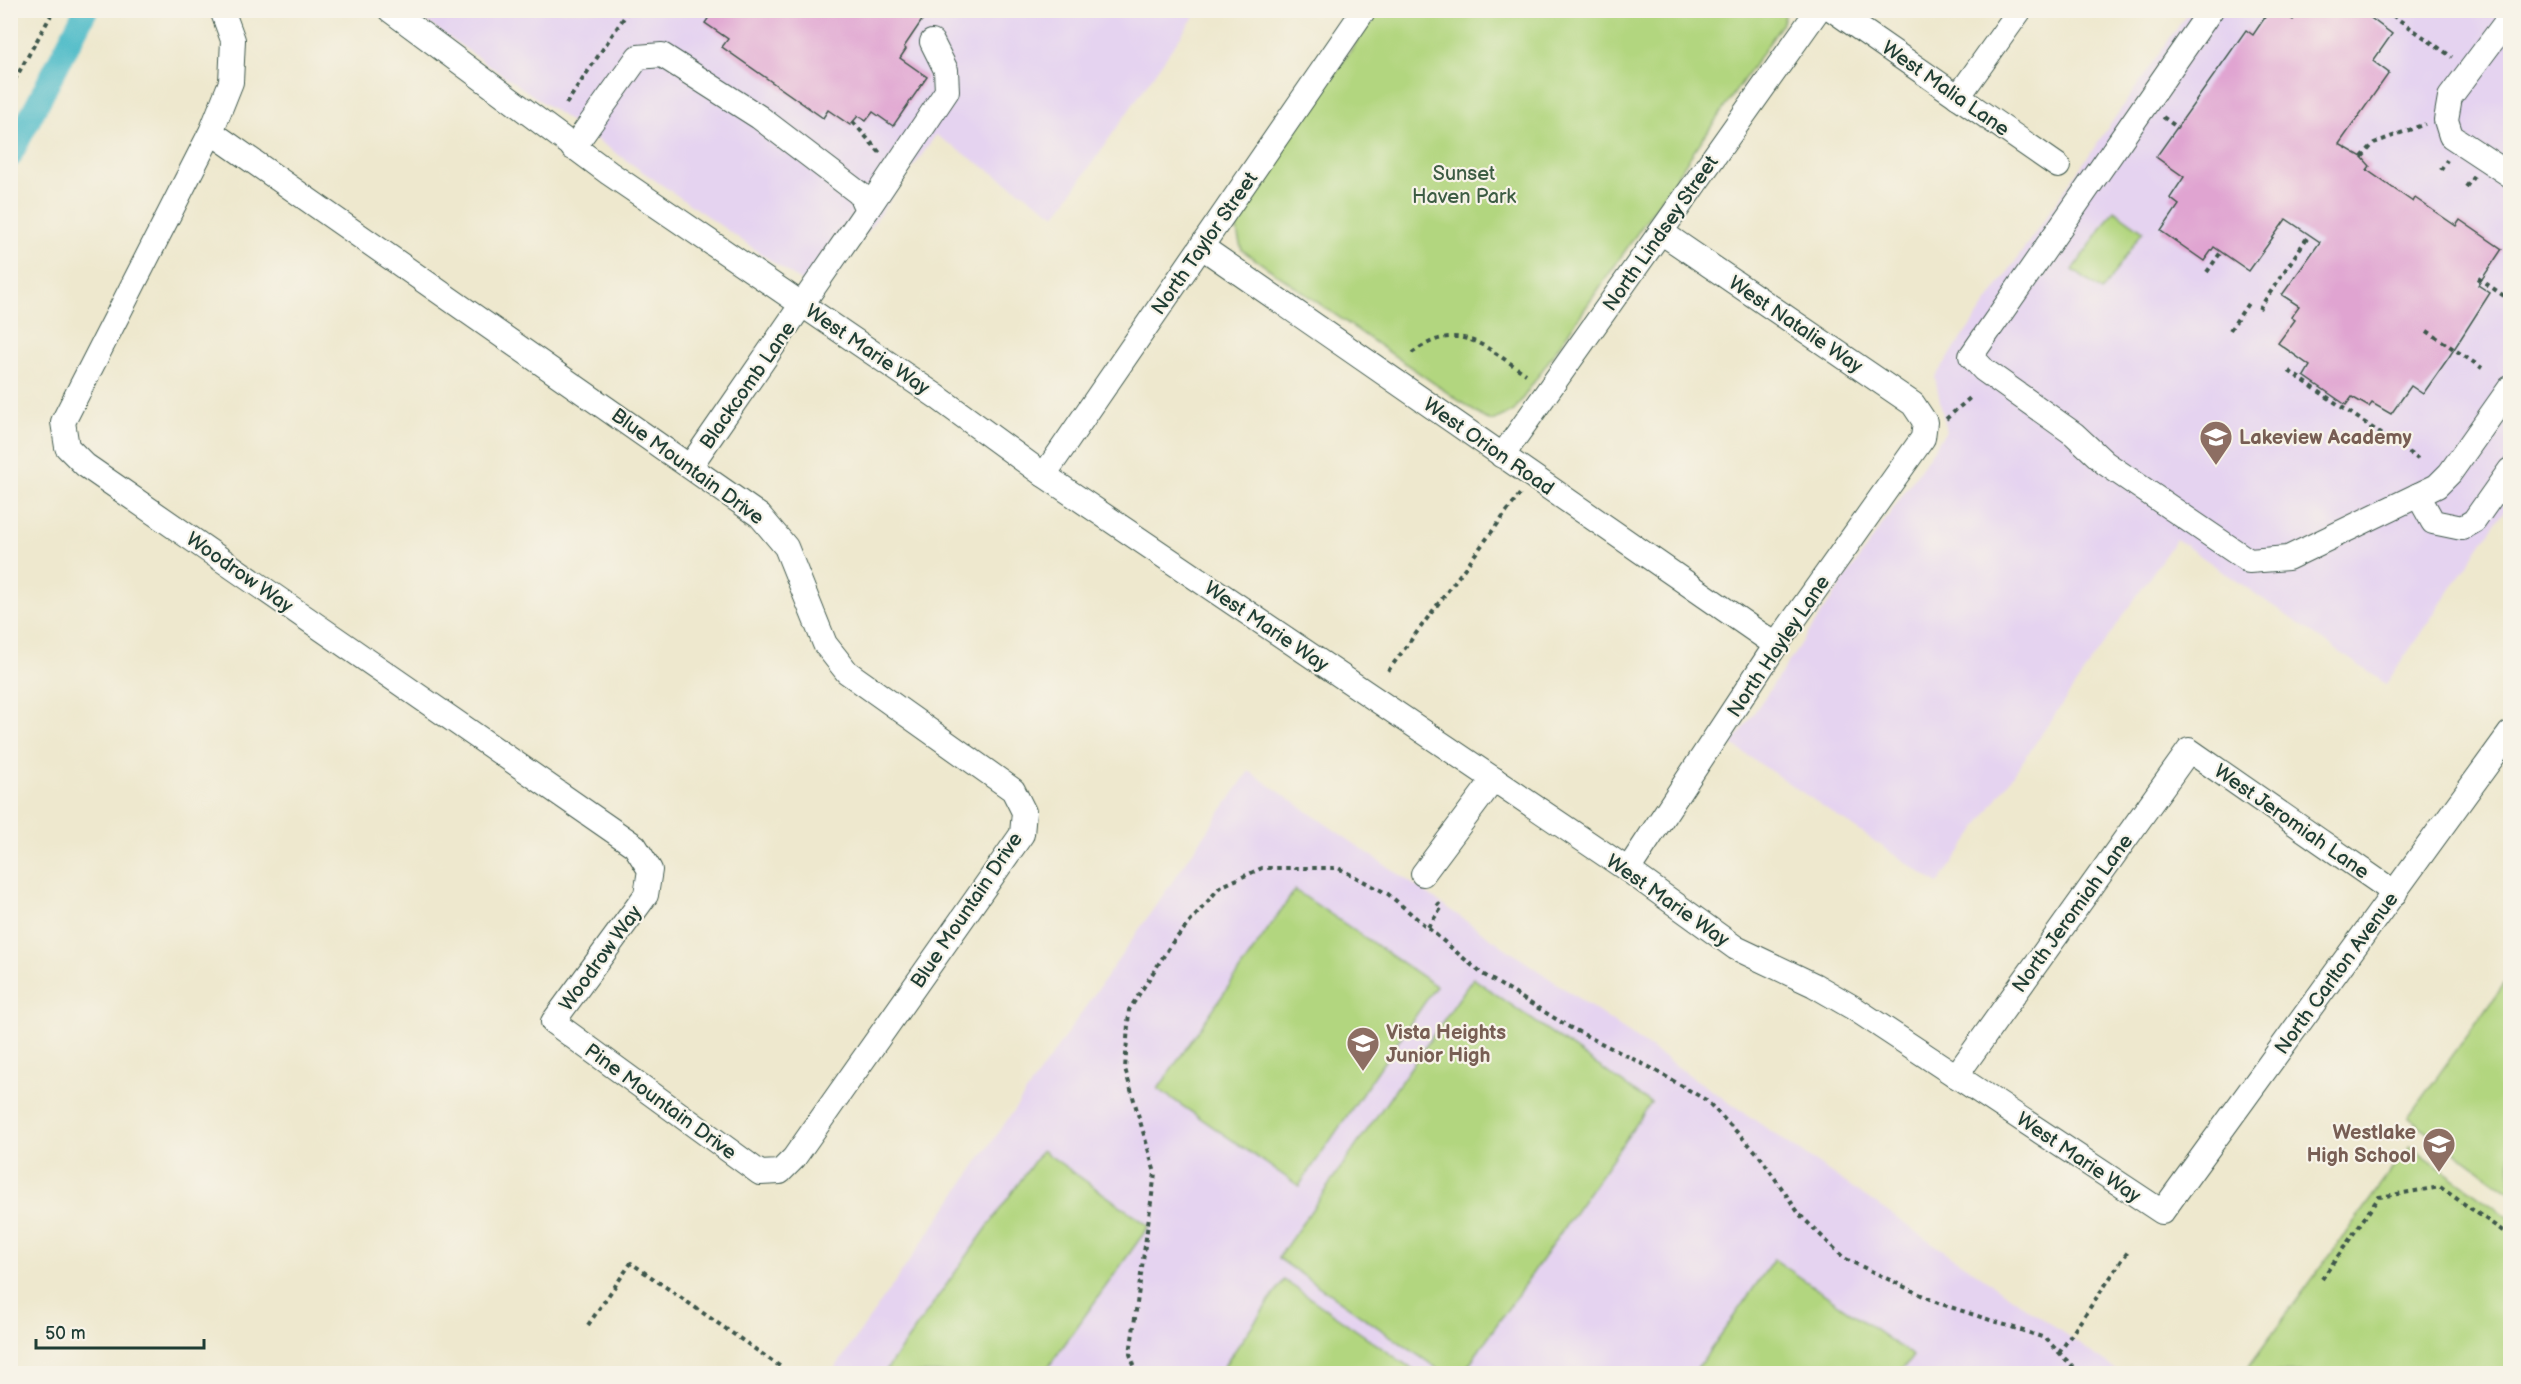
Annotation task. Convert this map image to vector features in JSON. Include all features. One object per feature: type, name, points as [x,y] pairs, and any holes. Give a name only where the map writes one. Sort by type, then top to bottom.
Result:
[{"type":"street","name":"Woodrow Way","points":[[222,10],[232,40],[231,82],[211,132],[63,422],[67,447],[85,465],[635,846],[650,870],[646,895],[553,1022]]},
{"type":"street","name":"North Taylor Street","points":[[1044,475],[1364,10]]},
{"type":"street","name":"North Lindsey Street","points":[[1502,456],[1818,10]]},
{"type":"street","name":"West Malia Lane","points":[[1833,10],[2058,166]]},
{"type":"street","points":[[1958,96],[2020,10]]},
{"type":"street","points":[[2211,10],[1971,356],[1984,370],[2074,434],[2105,463],[2248,561],[2288,558],[2437,486],[2450,473],[2511,388]]},
{"type":"street","name":"West Marie Way","points":[[403,14],[573,148],[936,396],[1044,475],[1628,870],[1736,948],[1824,990],[2162,1212]]},
{"type":"street","points":[[2511,17],[2450,97],[2446,120],[2451,136],[2511,175]]},
{"type":"street","name":"Blackcomb Lane","points":[[691,465],[947,91],[946,70],[932,42]]},
{"type":"street","points":[[573,148],[638,57],[662,55],[759,117],[815,159],[860,194],[867,210]]},
{"type":"street","name":"Blue Mountain Drive","points":[[211,132],[691,465],[760,516],[786,548],[825,644],[847,672],[1013,790],[1024,812],[1022,834],[794,1158],[780,1172],[771,1173]]},
{"type":"street","name":"West Natalie Way","points":[[1661,232],[1913,404],[1933,422]]},
{"type":"street","name":"West Orion Road","points":[[1202,247],[1776,645]]},
{"type":"street","name":"North Hayley Lane","points":[[1628,870],[1776,645],[1933,422]]},
{"type":"street","points":[[2418,495],[2433,522],[2462,528],[2474,521],[2511,470]]},
{"type":"street","name":"North Carlton Avenue","points":[[2162,1212],[2511,733]]},
{"type":"street","name":"West Jeromiah Lane","points":[[2188,750],[2395,893]]},
{"type":"street","name":"North Jeromiah Lane","points":[[1956,1076],[2188,750]]},
{"type":"street","points":[[1423,874],[1494,779]]},
{"type":"street","name":"Pine Mountain Drive","points":[[553,1022],[760,1173],[771,1173]]},
{"type":"path","points":[[10,88],[54,10]]},
{"type":"path","points":[[566,104],[628,10]]},
{"type":"path","points":[[2254,10],[2261,15],[2267,11]]},
{"type":"path","points":[[2385,10],[2452,57]]},
{"type":"path","points":[[2155,112],[2178,128]]},
{"type":"path","points":[[853,122],[884,159]]},
{"type":"path","points":[[2362,157],[2374,142],[2425,124]]},
{"type":"path","points":[[2259,309],[2309,235]]},
{"type":"path","points":[[2207,272],[2222,252]]},
{"type":"path","points":[[2478,278],[2511,300]]},
{"type":"path","points":[[2230,330],[2250,302]]},
{"type":"path","points":[[2427,331],[2482,368]]},
{"type":"path","points":[[1412,353],[1437,338],[1457,335],[1473,339],[1526,374]]},
{"type":"path","points":[[2289,371],[2418,459]]},
{"type":"path","points":[[1933,422],[1971,397]]},
{"type":"path","points":[[1388,671],[1521,494]]},
{"type":"path","points":[[1137,1374],[1130,1353],[1155,1173],[1125,1069],[1129,1010],[1172,943],[1220,887],[1262,868],[1338,868],[1388,894],[1481,973],[1569,1027],[1651,1068],[1706,1100],[1759,1155],[1800,1215],[1844,1258],[1938,1303],[2045,1338],[2080,1374]]},
{"type":"path","points":[[1428,927],[1442,907],[1437,903]]},
{"type":"path","points":[[2322,1279],[2379,1197],[2440,1187],[2511,1236]]},
{"type":"path","points":[[2059,1353],[2129,1250]]},
{"type":"path","points":[[588,1325],[631,1263],[791,1374]]},
{"type":"shaded area","points":[[411,11],[1198,11],[1056,215],[936,135],[822,296]]},
{"type":"shaded area","name":"Lakeview Academy","points":[[2189,11],[2510,11],[2510,502],[2386,684],[2176,539],[1938,884],[1732,745],[1946,431],[1935,377]]},
{"type":"shaded area","name":"Vista Heights Junior High","points":[[1249,771],[2121,1373],[831,1374]]},
{"type":"green space","name":"Sunset Haven Park","points":[[1378,11],[1786,11],[1783,23],[1514,411],[1492,421],[1484,418],[1242,250],[1240,245],[1237,225],[1240,209]]},
{"type":"green space","points":[[2114,210],[2143,231],[2102,291],[2073,270]]},
{"type":"green space","points":[[1295,890],[1436,986],[1299,1186],[1158,1089]]},
{"type":"green space","points":[[2510,976],[2510,1192],[2408,1117]]},
{"type":"green space","points":[[1473,978],[1651,1103],[1463,1373],[1444,1373],[1278,1258]]},
{"type":"green space","name":"Westlake High School","points":[[2409,1146],[2510,1219],[2510,1373],[2244,1373]]},
{"type":"green space","points":[[1042,1150],[1149,1226],[1044,1373],[884,1373]]},
{"type":"green space","points":[[1774,1259],[1913,1356],[1900,1373],[1694,1373]]},
{"type":"green space","points":[[1284,1280],[1418,1373],[1219,1373]]},
{"type":"building","points":[[714,10],[929,10],[904,47],[906,49],[900,58],[927,77],[893,126],[873,112],[866,121],[858,116],[850,125],[828,110],[823,118],[722,47],[728,39],[705,23]]},
{"type":"building","name":"Lakeview Academy","points":[[2270,10],[2279,10],[2293,20],[2299,10],[2360,10],[2392,34],[2373,61],[2389,73],[2339,144],[2362,157],[2370,166],[2367,170],[2413,202],[2415,198],[2456,226],[2460,220],[2502,249],[2478,285],[2490,293],[2449,357],[2423,394],[2411,386],[2391,414],[2372,403],[2369,407],[2352,397],[2346,405],[2304,376],[2310,366],[2278,343],[2295,320],[2291,317],[2299,306],[2282,295],[2320,242],[2286,219],[2249,271],[2214,247],[2204,261],[2161,231],[2179,205],[2170,198],[2184,177],[2156,157],[2246,30],[2253,35]]},
{"type":"waterway","points":[[10,156],[86,10]]},
{"type":"place","name":"Lakeview Academy","points":[[2216,466]]},
{"type":"place","name":"Vista Heights Junior High","points":[[1363,1072]]},
{"type":"place","name":"Westlake High School","points":[[2439,1173]]}]
